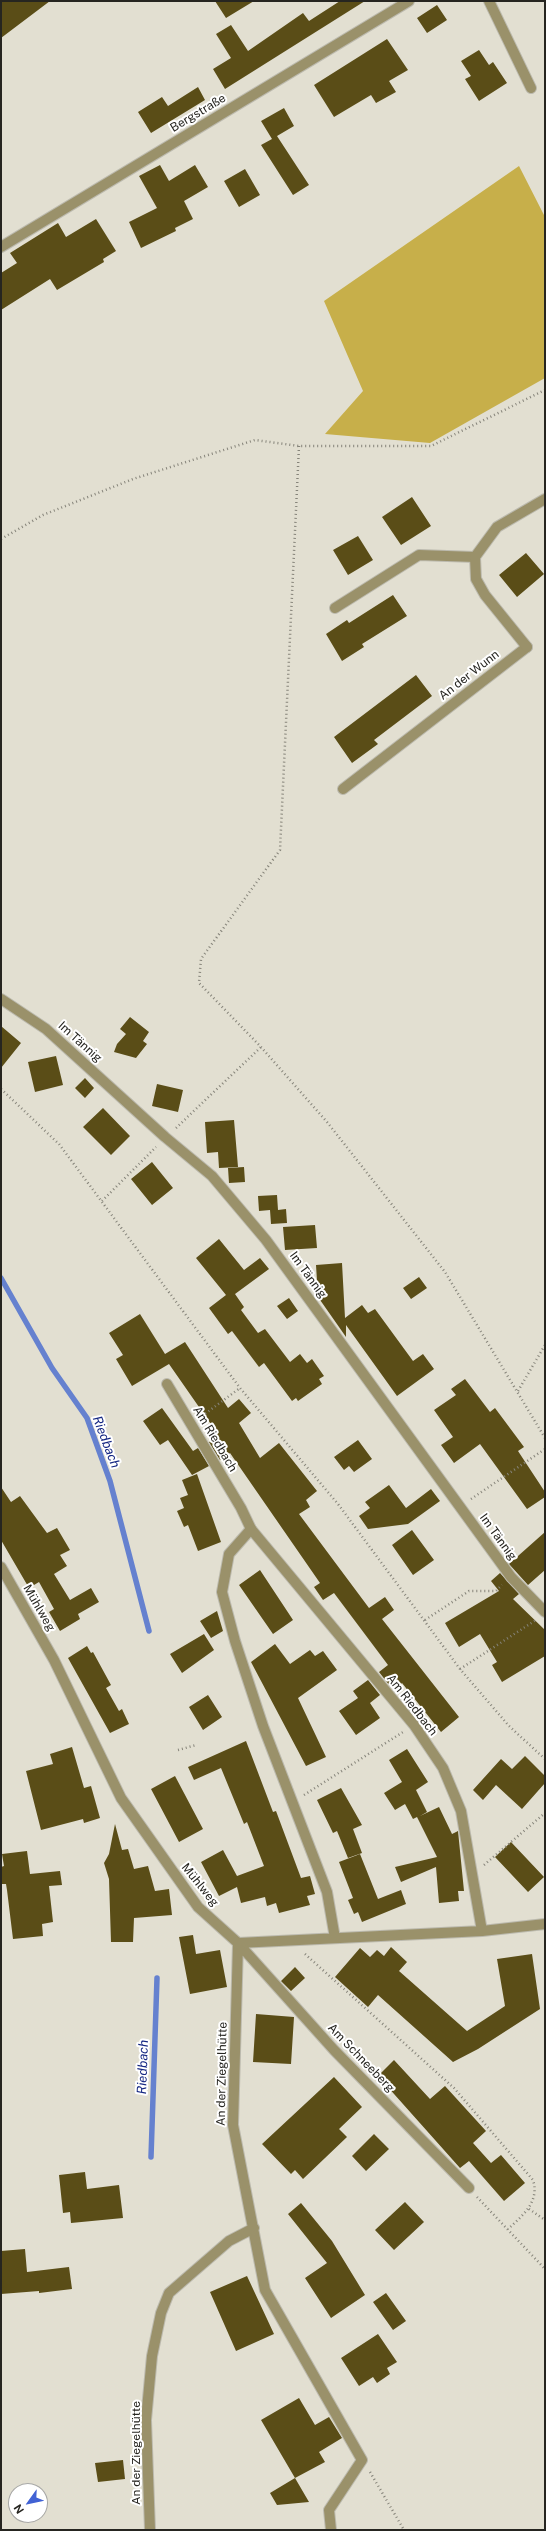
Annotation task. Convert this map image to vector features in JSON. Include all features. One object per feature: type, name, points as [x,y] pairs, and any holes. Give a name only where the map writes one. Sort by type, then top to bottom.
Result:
[{"type":"street","name":"Bergstraße","points":[[1,247],[409,1]]},
{"type":"street","points":[[489,1],[530,88]]},
{"type":"street","points":[[335,608],[419,555],[475,558],[497,527],[545,499]]},
{"type":"street","name":"An der Wunn","points":[[344,789],[527,647],[485,594],[476,579],[475,558]]},
{"type":"street","name":"Im Tännig","points":[[1,999],[46,1029],[165,1137],[212,1176],[266,1240],[511,1577],[542,1615]]},
{"type":"street","name":"Am Riedbach","points":[[167,1384],[241,1508],[251,1529],[414,1726],[443,1768],[461,1811],[482,1931]]},
{"type":"street","points":[[251,1529],[229,1554],[222,1592],[261,1719],[327,1892],[335,1938]]},
{"type":"street","name":"Mühlweg","points":[[1,1567],[54,1660],[121,1798],[198,1907],[238,1943]]},
{"type":"street","points":[[238,1943],[482,1931],[545,1924]]},
{"type":"street","name":"Am Schneeberg","points":[[238,1943],[334,2050],[469,2188]]},
{"type":"street","name":"An der Ziegelhütte","points":[[238,1943],[233,2125],[265,2290],[362,2460]]},
{"type":"street","name":"An der Ziegelhütte","points":[[150,2530],[146,2420],[152,2356],[161,2313],[169,2292],[229,2241],[254,2228]]},
{"type":"street","points":[[330,2530],[329,2510],[362,2460]]},
{"type":"path","points":[[1,539],[43,515],[133,479],[255,440],[299,446],[431,446],[545,390]]},
{"type":"path","points":[[299,446],[280,850],[201,959],[198,983],[261,1047],[327,1122],[445,1272],[545,1438]]},
{"type":"path","points":[[102,1201],[165,1137],[261,1047]]},
{"type":"path","points":[[1,1089],[58,1144],[240,1388],[338,1504],[460,1669],[509,1726],[545,1759]]},
{"type":"path","points":[[518,1392],[545,1345]]},
{"type":"path","points":[[190,1424],[240,1388]]},
{"type":"path","points":[[460,1506],[545,1449]]},
{"type":"path","points":[[425,1620],[469,1591],[496,1591],[511,1577]]},
{"type":"path","points":[[460,1669],[542,1615]]},
{"type":"path","points":[[292,1803],[414,1726]]},
{"type":"path","points":[[178,1750],[196,1745]]},
{"type":"path","points":[[472,1876],[505,1845],[545,1813]]},
{"type":"path","points":[[290,1941],[454,2088],[533,2180],[535,2188],[529,2209],[508,2230]]},
{"type":"path","points":[[469,2188],[545,2269]]},
{"type":"path","points":[[529,2209],[545,2220]]},
{"type":"path","points":[[362,2460],[404,2530]]},
{"type":"shaded area","points":[[519,166],[545,217],[545,378],[430,443],[325,434],[363,391],[324,301]]},
{"type":"building","points":[[1,1],[50,1],[1,38]]},
{"type":"building","points":[[215,1],[254,1],[226,18]]},
{"type":"building","points":[[340,1],[365,1],[225,89],[213,69],[231,58],[216,34],[231,25],[248,51],[303,13],[309,21]]},
{"type":"building","points":[[437,5],[447,20],[427,33],[417,18]]},
{"type":"building","points":[[387,39],[408,70],[389,81],[396,92],[376,103],[371,95],[334,117],[314,85]]},
{"type":"building","points":[[479,50],[489,65],[493,62],[507,83],[479,101],[465,79],[471,76],[461,61]]},
{"type":"building","points":[[198,87],[205,100],[151,133],[138,112],[162,97],[168,106]]},
{"type":"building","points":[[284,108],[294,126],[277,136],[309,185],[293,195],[261,145],[272,139],[261,121]]},
{"type":"building","points":[[160,165],[169,181],[195,165],[208,187],[184,201],[193,219],[175,228],[176,231],[141,248],[129,222],[157,208],[139,176]]},
{"type":"building","points":[[245,169],[260,195],[239,207],[224,181]]},
{"type":"building","points":[[96,219],[116,251],[103,259],[104,262],[57,290],[50,279],[1,310],[1,273],[17,263],[10,253],[58,223],[66,237]]},
{"type":"building","points":[[412,497],[431,526],[401,545],[382,517]]},
{"type":"building","points":[[358,536],[373,560],[348,575],[333,550]]},
{"type":"building","points":[[526,553],[544,574],[517,597],[499,575]]},
{"type":"building","points":[[393,595],[407,616],[362,644],[364,647],[342,661],[326,634],[347,620],[349,623]]},
{"type":"building","points":[[416,675],[432,696],[374,740],[378,744],[352,763],[334,737]]},
{"type":"building","points":[[130,1017],[149,1032],[143,1041],[147,1044],[136,1058],[114,1052],[117,1044],[126,1034],[120,1029]]},
{"type":"building","points":[[1,1026],[21,1043],[1,1068]]},
{"type":"building","points":[[56,1056],[63,1085],[35,1092],[28,1062]]},
{"type":"building","points":[[85,1078],[94,1088],[85,1098],[75,1088]]},
{"type":"building","points":[[157,1084],[183,1090],[178,1112],[152,1106]]},
{"type":"building","points":[[103,1108],[130,1136],[111,1155],[83,1127]]},
{"type":"building","points":[[234,1120],[238,1167],[219,1168],[218,1152],[207,1153],[205,1122]]},
{"type":"building","points":[[152,1162],[173,1188],[152,1205],[131,1179]]},
{"type":"building","points":[[244,1167],[245,1182],[229,1183],[228,1168]]},
{"type":"building","points":[[277,1195],[278,1210],[286,1209],[287,1223],[271,1224],[270,1210],[259,1211],[258,1196]]},
{"type":"building","points":[[315,1225],[317,1248],[285,1250],[283,1227]]},
{"type":"building","points":[[219,1239],[244,1270],[260,1258],[269,1269],[235,1294],[244,1307],[241,1310],[258,1333],[265,1329],[290,1362],[300,1354],[307,1363],[312,1359],[324,1376],[319,1379],[322,1384],[298,1401],[296,1398],[292,1401],[264,1363],[259,1367],[232,1331],[228,1334],[209,1308],[226,1295],[196,1258]]},
{"type":"building","points":[[342,1263],[345,1318],[362,1305],[368,1313],[375,1309],[413,1361],[423,1354],[434,1369],[397,1396],[346,1325],[346,1337],[318,1297],[316,1265]]},
{"type":"building","points":[[419,1277],[427,1288],[411,1299],[403,1288]]},
{"type":"building","points":[[289,1298],[298,1311],[287,1319],[277,1306]]},
{"type":"building","points":[[140,1314],[165,1354],[185,1342],[228,1408],[239,1399],[251,1413],[239,1423],[260,1458],[279,1443],[317,1491],[306,1500],[310,1507],[299,1514],[369,1608],[385,1597],[394,1610],[382,1619],[459,1717],[441,1732],[402,1683],[395,1689],[392,1685],[390,1686],[379,1672],[388,1665],[334,1593],[323,1600],[314,1587],[320,1583],[230,1453],[220,1460],[209,1442],[218,1438],[213,1431],[215,1430],[169,1364],[132,1386],[116,1359],[123,1355],[109,1333]]},
{"type":"building","points":[[465,1379],[490,1412],[495,1408],[524,1447],[518,1451],[545,1492],[545,1497],[527,1509],[480,1444],[454,1463],[441,1445],[453,1437],[434,1410],[456,1395],[451,1389]]},
{"type":"building","points":[[162,1408],[193,1451],[198,1448],[209,1466],[192,1475],[168,1440],[160,1445],[143,1421]]},
{"type":"building","points":[[358,1440],[372,1459],[354,1472],[349,1466],[344,1470],[334,1457]]},
{"type":"building","points":[[197,1474],[221,1542],[198,1551],[188,1525],[184,1527],[177,1511],[184,1508],[180,1498],[188,1495],[182,1480]]},
{"type":"building","points":[[389,1485],[406,1508],[431,1489],[440,1501],[408,1524],[368,1529],[359,1516],[370,1508],[365,1502]]},
{"type":"building","points":[[1,1487],[11,1502],[20,1496],[47,1533],[57,1528],[70,1550],[60,1555],[67,1566],[54,1574],[70,1600],[91,1588],[99,1602],[78,1614],[80,1619],[60,1631],[49,1612],[54,1609],[39,1582],[29,1588],[1,1540]]},
{"type":"building","points":[[412,1530],[434,1560],[413,1575],[392,1545]]},
{"type":"building","points":[[545,1532],[545,1570],[528,1585],[509,1564]]},
{"type":"building","points":[[260,1570],[293,1620],[273,1634],[239,1585]]},
{"type":"building","points":[[500,1573],[519,1594],[513,1599],[545,1630],[545,1656],[502,1682],[492,1665],[497,1662],[480,1634],[459,1647],[445,1623],[499,1591],[491,1581]]},
{"type":"building","points":[[217,1611],[223,1631],[211,1638],[200,1621]]},
{"type":"building","points":[[204,1634],[214,1650],[182,1673],[170,1654]]},
{"type":"building","points":[[275,1644],[290,1664],[310,1650],[315,1656],[323,1651],[337,1670],[298,1698],[326,1757],[306,1766],[251,1662]]},
{"type":"building","points":[[87,1646],[91,1653],[93,1652],[111,1685],[106,1688],[119,1711],[122,1709],[129,1724],[110,1733],[68,1658]]},
{"type":"building","points":[[368,1680],[380,1695],[370,1703],[380,1718],[356,1735],[339,1711],[358,1698],[353,1691]]},
{"type":"building","points":[[208,1695],[222,1717],[203,1730],[189,1707]]},
{"type":"building","points":[[246,1741],[273,1812],[276,1811],[301,1878],[310,1876],[315,1894],[307,1896],[310,1905],[279,1913],[276,1903],[267,1906],[265,1897],[241,1903],[237,1887],[219,1896],[201,1862],[223,1850],[237,1876],[264,1866],[247,1822],[244,1824],[221,1768],[194,1780],[188,1767]]},
{"type":"building","points":[[72,1747],[84,1788],[91,1786],[100,1818],[84,1823],[83,1819],[41,1830],[26,1771],[53,1764],[50,1754]]},
{"type":"building","points":[[407,1749],[428,1782],[416,1790],[427,1812],[420,1816],[439,1807],[452,1834],[458,1831],[464,1891],[458,1891],[459,1901],[439,1903],[436,1867],[401,1882],[395,1867],[437,1857],[417,1817],[413,1819],[405,1804],[395,1810],[384,1793],[402,1782],[389,1760]]},
{"type":"building","points":[[525,1756],[545,1776],[545,1783],[522,1809],[496,1785],[483,1800],[473,1790],[501,1759],[512,1769]]},
{"type":"building","points":[[175,1776],[203,1829],[179,1842],[151,1789]]},
{"type":"building","points":[[341,1788],[362,1825],[353,1829],[362,1853],[348,1858],[337,1831],[333,1833],[317,1800]]},
{"type":"building","points":[[115,1824],[122,1850],[128,1849],[134,1869],[148,1866],[155,1891],[169,1889],[172,1915],[134,1918],[133,1942],[111,1942],[109,1879],[104,1863],[109,1854]]},
{"type":"building","points":[[511,1842],[544,1877],[528,1892],[495,1857]]},
{"type":"building","points":[[27,1851],[30,1874],[60,1871],[62,1885],[49,1886],[53,1922],[42,1924],[43,1936],[13,1939],[6,1884],[1,1884],[1,1867],[4,1866],[2,1854]]},
{"type":"building","points":[[360,1854],[378,1899],[401,1890],[406,1904],[362,1922],[358,1912],[354,1914],[348,1900],[353,1898],[339,1862]]},
{"type":"building","points":[[193,1935],[196,1954],[220,1950],[227,1987],[190,1994],[179,1937]]},
{"type":"building","points":[[391,1947],[407,1962],[399,1971],[467,2031],[505,2006],[497,1959],[532,1954],[540,2009],[478,2049],[453,2062],[378,1995],[368,2007],[335,1977],[360,1948],[370,1957],[377,1950],[384,1956]]},
{"type":"building","points":[[295,1967],[305,1978],[291,1991],[281,1981]]},
{"type":"building","points":[[256,2014],[294,2017],[291,2064],[253,2062]]},
{"type":"building","points":[[394,2060],[430,2099],[445,2086],[486,2131],[473,2143],[491,2163],[501,2155],[525,2183],[504,2201],[469,2161],[460,2168],[378,2076]]},
{"type":"building","points":[[334,2077],[362,2107],[339,2129],[347,2137],[303,2179],[295,2170],[291,2174],[262,2144]]},
{"type":"building","points":[[374,2134],[389,2149],[366,2171],[352,2156]]},
{"type":"building","points":[[85,2172],[87,2189],[119,2185],[123,2218],[71,2223],[70,2212],[63,2213],[59,2175]]},
{"type":"building","points":[[405,2202],[424,2222],[394,2250],[375,2230]]},
{"type":"building","points":[[301,2203],[332,2241],[365,2295],[331,2318],[305,2278],[327,2263],[288,2214]]},
{"type":"building","points":[[25,2249],[27,2272],[69,2267],[72,2289],[39,2293],[39,2291],[1,2294],[1,2251]]},
{"type":"building","points":[[247,2276],[274,2334],[236,2351],[210,2292]]},
{"type":"building","points":[[386,2293],[406,2321],[393,2330],[373,2302]]},
{"type":"building","points":[[378,2334],[397,2362],[387,2368],[390,2374],[377,2383],[373,2377],[359,2386],[341,2358]]},
{"type":"building","points":[[299,2398],[315,2425],[329,2417],[342,2438],[319,2452],[325,2462],[295,2478],[261,2420]]},
{"type":"building","points":[[123,2460],[125,2479],[98,2482],[95,2463]]},
{"type":"building","points":[[295,2478],[309,2502],[277,2505],[270,2493]]},
{"type":"waterway","name":"Riedbach","points":[[1,1278],[52,1368],[87,1418],[110,1481],[149,1631]]},
{"type":"waterway","name":"Riedbach","points":[[151,2157],[157,1978]]}]
